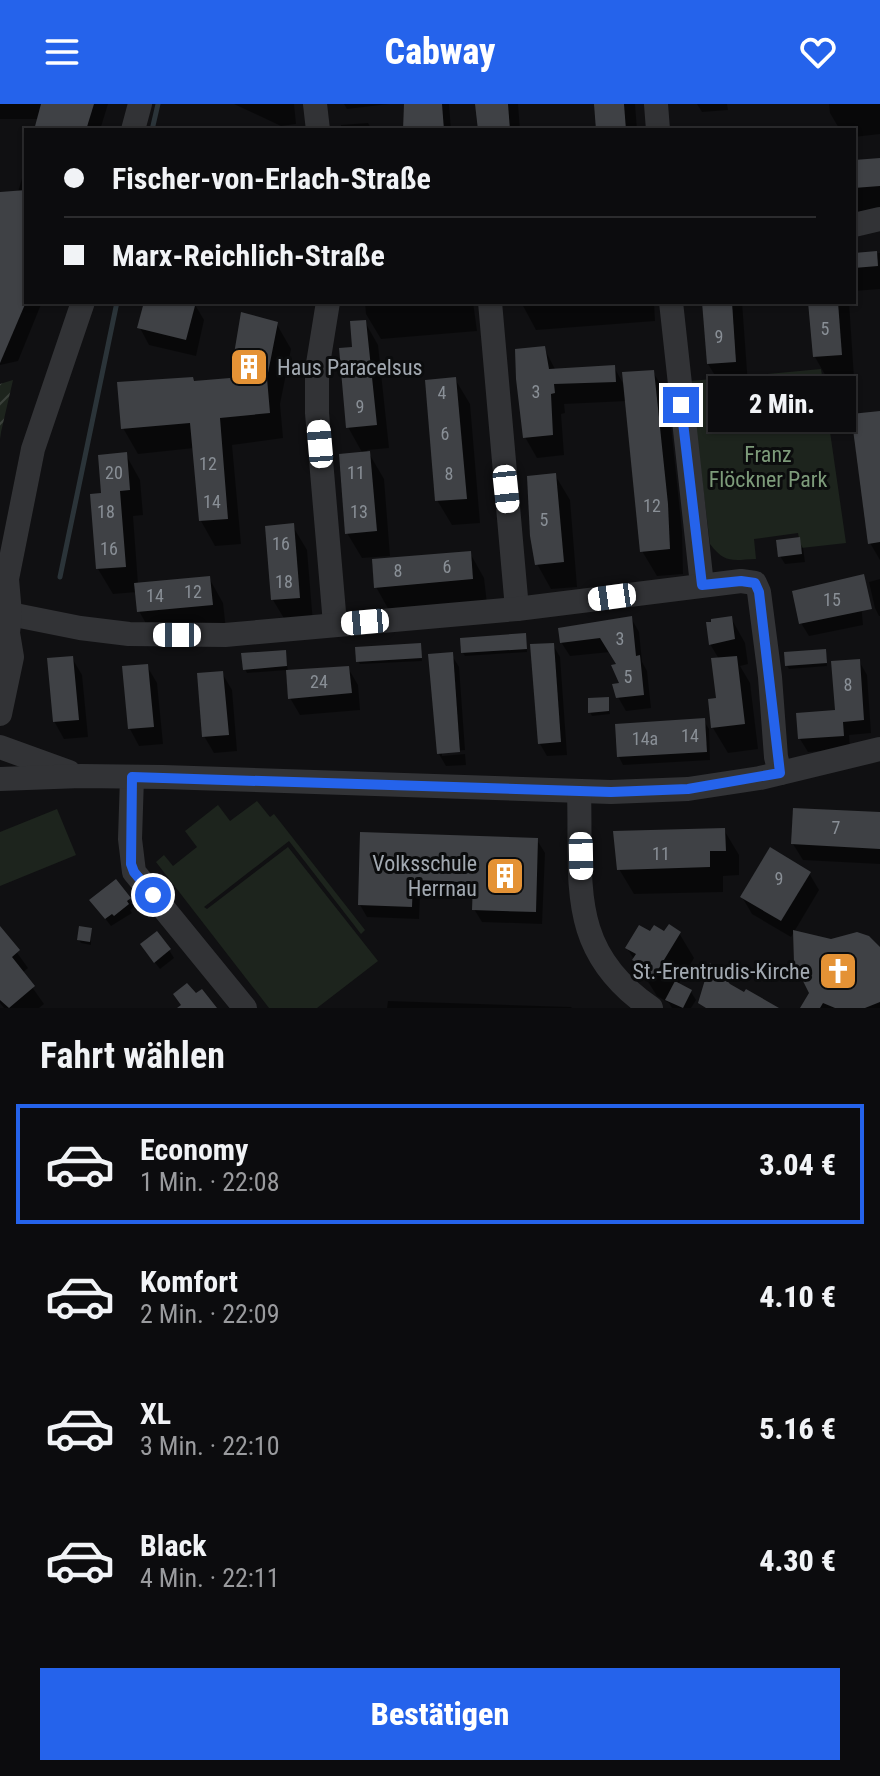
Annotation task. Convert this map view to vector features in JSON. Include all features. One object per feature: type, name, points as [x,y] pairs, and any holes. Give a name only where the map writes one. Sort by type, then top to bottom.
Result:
[{"type":"street","points":[[134,128],[140,104]]},
{"type":"street","points":[[315,104],[318,128]]},
{"type":"street","points":[[656,104],[658,128]]},
{"type":"street","points":[[856,225],[880,219]]},
{"type":"street","points":[[0,714],[12,657],[6,630],[7,579],[33,449],[82,304]]},
{"type":"street","points":[[328,304],[317,370],[317,413],[335,624]]},
{"type":"street","points":[[490,304],[517,609]]},
{"type":"street","points":[[671,304],[702,585]]},
{"type":"street","points":[[6,630],[80,628],[152,635],[225,635],[517,609],[741,581],[755,583],[759,592],[780,773]]},
{"type":"street","points":[[0,747],[4,758],[0,772]]},
{"type":"street","points":[[0,747],[81,776]]},
{"type":"street","points":[[0,779],[132,777],[579,792],[688,789],[780,773],[880,749]]},
{"type":"street","points":[[132,777],[130,839],[134,872],[245,1008]]},
{"type":"street","points":[[579,792],[583,908],[589,935],[613,978],[651,1008]]},
{"type":"green space","name":"Franz Flöckner Park","points":[[821,369],[846,543],[801,548],[798,533],[754,539],[756,559],[725,558],[710,544],[690,381]]},
{"type":"green space","points":[[13,380],[1,432],[0,439],[0,384]]},
{"type":"green space","points":[[257,801],[270,817],[274,814],[365,930],[361,934],[289,841],[204,907],[207,909],[288,847],[378,961],[317,1008],[269,1008],[156,862],[164,855],[173,866],[197,847],[185,831],[218,805],[230,821]]},
{"type":"green space","points":[[57,809],[76,855],[0,886],[0,832]]},
{"type":"building","points":[[41,104],[94,104],[87,128],[35,128]]},
{"type":"building","points":[[404,104],[442,104],[444,128],[403,128]]},
{"type":"building","points":[[475,104],[508,104],[510,128],[478,128]]},
{"type":"building","points":[[594,104],[624,104],[626,128],[596,128]]},
{"type":"building","points":[[880,158],[880,186],[856,188],[856,160]]},
{"type":"building","points":[[24,190],[25,304],[0,363],[0,192]]},
{"type":"building","points":[[877,251],[878,266],[856,268],[856,253]]},
{"type":"building","points":[[143,304],[195,304],[186,340],[137,328]]},
{"type":"building","points":[[702,304],[732,304],[736,362],[707,364]]},
{"type":"building","points":[[808,304],[838,304],[842,355],[813,357]]},
{"type":"building","name":"Haus Paracelsus","points":[[241,312],[278,322],[267,378],[270,413],[220,418],[228,519],[199,521],[190,423],[121,429],[117,382],[230,378]]},
{"type":"building","points":[[366,320],[377,425],[346,428],[339,348],[352,347],[350,321]]},
{"type":"building","points":[[545,346],[549,369],[615,365],[616,382],[554,384],[555,393],[551,394],[553,435],[523,438],[515,349]]},
{"type":"building","points":[[654,370],[670,549],[640,552],[622,372]]},
{"type":"building","points":[[456,377],[467,499],[435,501],[425,380]]},
{"type":"building","points":[[880,411],[880,542],[868,544],[851,414]]},
{"type":"building","points":[[370,451],[377,531],[345,534],[339,454]]},
{"type":"building","points":[[127,452],[130,490],[120,491],[126,567],[96,569],[90,494],[101,493],[98,455]]},
{"type":"building","points":[[556,473],[564,562],[535,565],[527,476]]},
{"type":"building","points":[[294,523],[300,598],[271,600],[265,526]]},
{"type":"building","points":[[800,537],[802,554],[778,557],[776,540]]},
{"type":"building","points":[[471,551],[473,579],[374,588],[372,559]]},
{"type":"building","points":[[864,574],[872,609],[799,624],[792,591]]},
{"type":"building","points":[[210,576],[213,605],[137,612],[134,583]]},
{"type":"building","points":[[632,616],[644,695],[616,698],[612,684],[619,683],[611,665],[616,664],[600,638],[560,643],[558,628]]},
{"type":"building","points":[[732,616],[735,639],[709,645],[706,622]]},
{"type":"building","points":[[526,633],[527,649],[461,653],[460,638]]},
{"type":"building","points":[[421,643],[422,658],[356,662],[355,647]]},
{"type":"building","points":[[554,643],[561,742],[538,744],[530,644]]},
{"type":"building","points":[[826,649],[827,663],[785,666],[784,652]]},
{"type":"building","points":[[286,650],[287,666],[243,670],[241,653]]},
{"type":"building","points":[[453,652],[460,752],[437,754],[428,654]]},
{"type":"building","points":[[73,656],[79,720],[53,722],[47,658]]},
{"type":"building","points":[[737,656],[745,724],[711,728],[708,699],[716,698],[711,658]]},
{"type":"building","points":[[860,659],[864,720],[843,722],[844,736],[798,739],[796,713],[835,710],[831,661]]},
{"type":"building","points":[[148,664],[154,727],[128,729],[122,666]]},
{"type":"building","points":[[349,666],[352,693],[288,699],[286,670]]},
{"type":"building","points":[[223,671],[229,735],[202,737],[197,673]]},
{"type":"building","points":[[609,697],[609,711],[588,713],[588,698]]},
{"type":"building","points":[[705,718],[707,752],[617,757],[615,724]]},
{"type":"building","points":[[793,808],[880,812],[880,849],[791,844]]},
{"type":"building","points":[[725,828],[726,851],[710,851],[710,867],[617,870],[613,831]]},
{"type":"building","name":"Volksschule Herrnau","points":[[360,832],[538,838],[536,912],[472,910],[473,883],[444,881],[413,880],[412,907],[358,905]]},
{"type":"building","points":[[770,847],[811,872],[781,921],[740,897]]},
{"type":"building","points":[[116,879],[131,898],[127,901],[129,904],[105,919],[89,900]]},
{"type":"building","points":[[669,924],[681,932],[653,978],[640,971],[643,966],[632,960],[636,954],[625,948],[639,925],[650,931],[654,925],[664,931]]},
{"type":"building","points":[[0,926],[20,950],[12,957],[35,986],[9,1008],[0,1000]]},
{"type":"building","points":[[79,926],[92,928],[90,942],[77,940]]},
{"type":"building","name":"St.-Erentrudis-Kirche","points":[[793,930],[831,939],[857,932],[869,936],[880,947],[880,1002],[865,1008],[835,1008],[823,1003],[820,1008],[800,1008],[809,993],[794,963]]},
{"type":"building","points":[[157,931],[171,949],[154,963],[140,944]]},
{"type":"building","points":[[710,963],[730,984],[744,992],[746,989],[779,1008],[706,1008],[698,1003]]},
{"type":"building","points":[[675,981],[692,990],[683,1008],[665,1000]]},
{"type":"building","points":[[187,983],[196,993],[202,989],[217,1008],[177,1008],[181,1005],[173,994]]},
{"type":"waterway","points":[[152,128],[158,104]]},
{"type":"waterway","points":[[60,577],[117,304]]},
{"type":"place","name":"Haus Paracelsus","points":[[249,367]]},
{"type":"place","name":"Volksschule Herrnau","points":[[505,876]]},
{"type":"place","name":"St.-Erentrudis-Kirche","points":[[838,971]]},
{"type":"route","points":[[153,895],[131,864],[132,777],[611,792],[688,789],[780,773],[759,592],[755,583],[741,581],[702,585],[681,405]]}]
